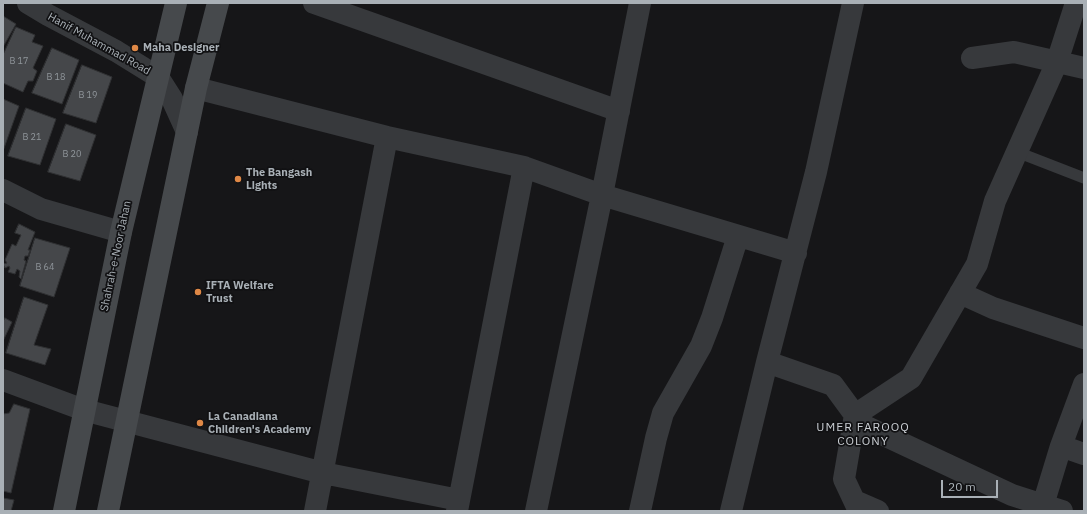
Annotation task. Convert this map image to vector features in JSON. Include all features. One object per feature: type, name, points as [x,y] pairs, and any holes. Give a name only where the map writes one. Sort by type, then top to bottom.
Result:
[{"type":"main road","name":"Shahrah-e-Noor Jahan","points":[[64,511],[121,232],[176,3]]},
{"type":"main road","points":[[108,511],[196,88],[218,3]]},
{"type":"street","name":"Hanif Muhammad Road","points":[[28,3],[116,51],[158,77],[172,98],[187,132]]},
{"type":"street","points":[[314,3],[619,111]]},
{"type":"street","points":[[536,511],[602,195],[640,3]]},
{"type":"street","points":[[731,511],[767,362],[816,172],[852,3]]},
{"type":"street","points":[[878,511],[857,506],[844,479],[854,418],[911,378],[977,264],[995,201],[1057,62],[1076,3]]},
{"type":"street","points":[[972,58],[1014,52],[1084,68]]},
{"type":"street","points":[[196,88],[387,137],[524,167],[602,195],[796,253]]},
{"type":"street","points":[[315,511],[387,137]]},
{"type":"street","points":[[3,380],[84,410],[126,422],[458,506],[524,167]]},
{"type":"street","points":[[3,190],[41,209],[121,232]]},
{"type":"street","points":[[640,511],[663,413],[701,346],[712,318],[738,236]]},
{"type":"street","points":[[960,293],[992,308],[1084,338]]},
{"type":"street","points":[[767,362],[833,385],[854,418],[1012,495],[1053,508],[1060,446],[1083,392]]},
{"type":"street","points":[[1060,446],[1084,454]]},
{"type":"lane","points":[[1017,152],[1084,178]]},
{"type":"building","points":[[3,16],[16,24],[3,47]]},
{"type":"building","points":[[16,27],[35,35],[32,42],[43,46],[33,68],[37,71],[33,81],[28,81],[23,92],[3,83],[3,55]]},
{"type":"building","points":[[52,48],[79,60],[62,104],[32,93]]},
{"type":"building","points":[[82,65],[112,77],[96,123],[63,113]]},
{"type":"building","points":[[3,99],[19,106],[3,151]]},
{"type":"building","points":[[26,108],[56,119],[40,165],[8,156]]},
{"type":"building","points":[[66,124],[96,135],[80,181],[48,172]]},
{"type":"building","points":[[19,224],[35,232],[28,250],[30,250],[28,256],[25,256],[24,260],[26,261],[21,279],[19,277],[20,271],[17,269],[15,274],[8,272],[10,268],[9,266],[5,268],[3,264],[7,263],[5,260],[12,244],[16,246],[21,235],[15,233]]},
{"type":"building","points":[[35,238],[70,248],[54,297],[20,286]]},
{"type":"building","points":[[24,297],[48,305],[34,345],[51,349],[45,365],[6,353]]},
{"type":"building","points":[[5,318],[12,322],[3,341],[3,322]]},
{"type":"building","points":[[14,404],[30,409],[11,493],[3,491],[3,414],[9,413]]},
{"type":"building","points":[[3,498],[14,500],[11,511],[3,511]]},
{"type":"place","name":"Maha Designer","points":[[135,48]]},
{"type":"place","name":"The Bangash Lights","points":[[238,179]]},
{"type":"place","name":"IFTA Welfare Trust","points":[[198,292]]},
{"type":"place","name":"La Canadiana Children's Academy","points":[[200,423]]},
{"type":"district","name":"UMER FAROOQ COLONY","points":[[863,435]]}]
